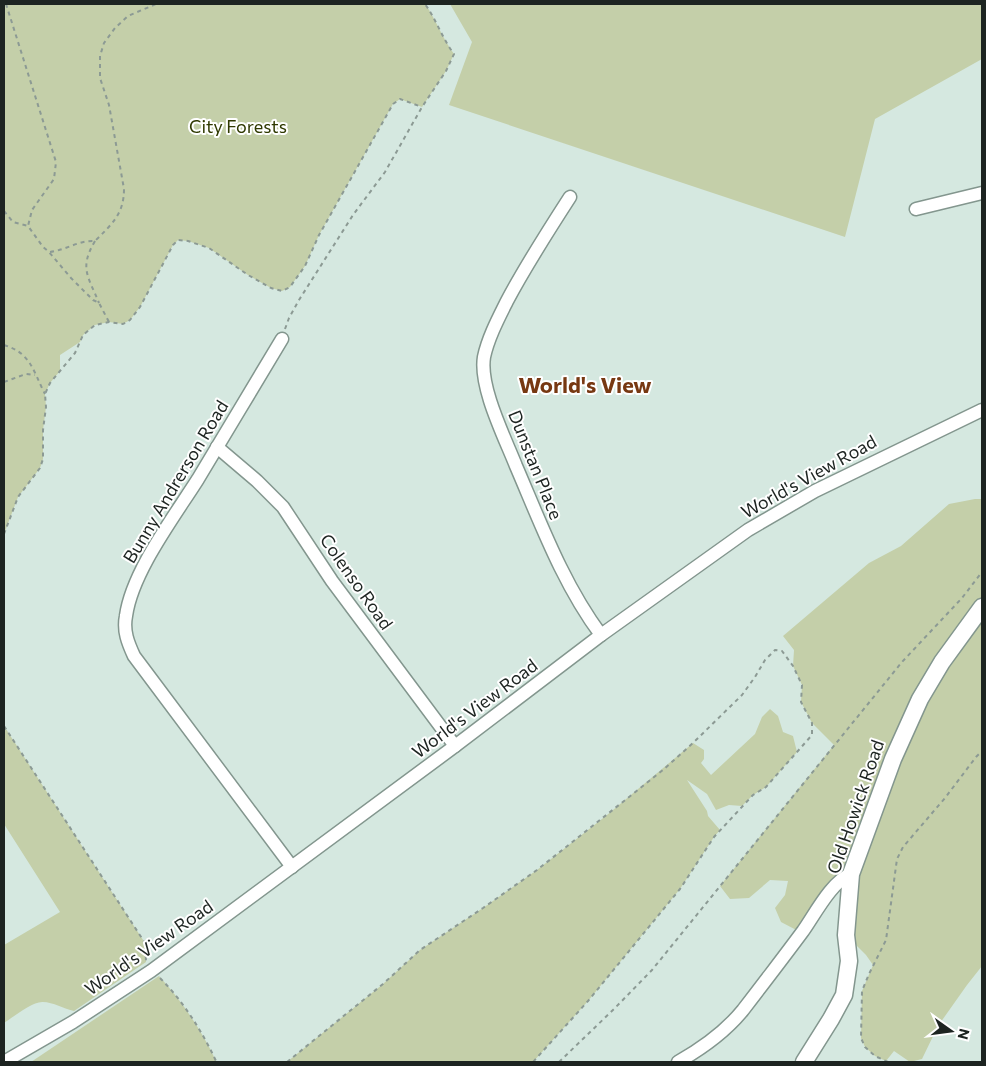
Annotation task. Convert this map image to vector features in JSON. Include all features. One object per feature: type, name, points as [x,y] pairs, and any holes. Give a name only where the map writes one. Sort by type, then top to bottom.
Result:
[{"type":"main road","name":"Old Howick Road","points":[[804,1062],[832,1019],[844,995],[849,961],[846,935],[851,874],[893,759],[920,699],[942,662],[982,607]]},
{"type":"street","points":[[916,209],[982,193]]},
{"type":"street","name":"Dunstan Place","points":[[570,197],[524,271],[500,315],[486,349],[484,370],[494,411],[543,532],[585,614],[601,635]]},
{"type":"street","name":"Bunny Andrerson Road","points":[[282,338],[217,448],[144,564],[126,616],[125,630],[127,641],[134,656],[292,867]]},
{"type":"street","name":"World's View Road","points":[[4,1062],[73,1022],[150,971],[455,746],[601,635],[748,530],[816,490],[885,455],[982,410]]},
{"type":"street","name":"Colenso Road","points":[[217,448],[257,481],[283,507],[332,581],[455,746]]},
{"type":"street","points":[[678,1062],[731,1023],[742,1011],[834,887],[843,877],[851,874]]},
{"type":"street","points":[[696,1062],[713,1038]]},
{"type":"path","points":[[6,4],[56,162],[54,179],[32,210],[28,226]]},
{"type":"path","points":[[109,322],[87,274],[85,264],[95,240],[118,216],[124,200],[124,189],[109,105],[100,78],[100,56],[104,43],[115,28],[128,16],[156,4]]},
{"type":"path","points":[[282,338],[289,318],[299,300],[354,215],[385,172],[422,107],[446,71],[454,54],[445,42],[432,12],[424,4]]},
{"type":"path","points":[[45,394],[50,384],[75,353],[83,334],[95,325],[109,322],[123,324],[130,320],[140,307],[173,245],[178,240],[188,241],[209,248],[271,288],[282,291],[290,287],[304,266],[319,234],[393,104],[400,99],[422,107]]},
{"type":"path","points":[[4,211],[13,222],[28,226],[43,247],[84,292],[99,303]]},
{"type":"path","points":[[49,252],[61,251],[86,240],[95,240]]},
{"type":"path","points":[[4,345],[22,353],[28,360],[45,394],[46,407],[43,459],[40,468],[18,497],[4,534]]},
{"type":"path","points":[[4,382],[26,374],[35,375]]},
{"type":"path","points":[[559,1062],[614,1010],[652,970],[902,662],[962,598],[982,572]]},
{"type":"path","points":[[286,1062],[383,984],[420,950],[537,870],[663,770],[742,695],[755,678],[765,660],[775,650],[782,651],[793,666],[802,685],[800,702],[812,723],[812,735],[766,787],[753,795],[714,838],[680,890],[588,1001],[533,1062]]},
{"type":"path","points":[[4,726],[145,943],[146,962]]},
{"type":"path","points":[[888,1062],[875,1056],[865,1047],[861,1038],[862,991],[886,940],[893,877],[897,859],[903,846],[945,798],[982,751]]},
{"type":"path","points":[[159,976],[189,1014],[210,1048],[215,1062]]},
{"type":"green space","name":"City Forests","points":[[4,4],[425,4],[454,54],[446,71],[422,107],[400,99],[393,104],[319,235],[305,266],[290,287],[282,291],[271,288],[248,275],[209,248],[188,241],[178,240],[173,245],[140,307],[130,320],[123,324],[109,322],[95,325],[83,335],[80,342],[60,355],[60,371],[50,383],[45,394],[43,459],[40,468],[18,497],[4,534]]},
{"type":"green space","points":[[450,4],[982,4],[982,59],[875,119],[845,237],[449,105],[472,42]]},
{"type":"green space","points":[[982,499],[982,966],[938,1026],[922,1059],[910,1062],[894,1051],[886,1061],[875,1056],[865,1047],[861,1038],[862,991],[873,965],[846,935],[851,874],[802,933],[781,922],[775,908],[785,895],[788,881],[770,880],[749,898],[730,899],[720,886],[834,745],[812,723],[801,702],[802,685],[793,666],[794,650],[783,636],[869,563],[901,546],[949,504]]},
{"type":"green space","points":[[770,709],[778,716],[783,732],[793,736],[797,752],[766,787],[753,795],[742,806],[729,805],[716,810],[707,794],[687,780],[707,811],[708,816],[720,830],[680,889],[588,1001],[533,1062],[287,1062],[383,984],[420,950],[537,870],[607,815],[693,743],[704,750],[704,759],[701,763],[711,775],[755,734],[762,717]]},
{"type":"green space","points":[[4,726],[145,943],[146,962],[74,1011],[51,1003],[39,1002],[4,1023],[4,945],[60,912],[4,824]]},
{"type":"green space","points":[[159,976],[191,1017],[215,1062],[31,1062]]},
{"type":"district","name":"World's View","points":[[585,385]]}]
